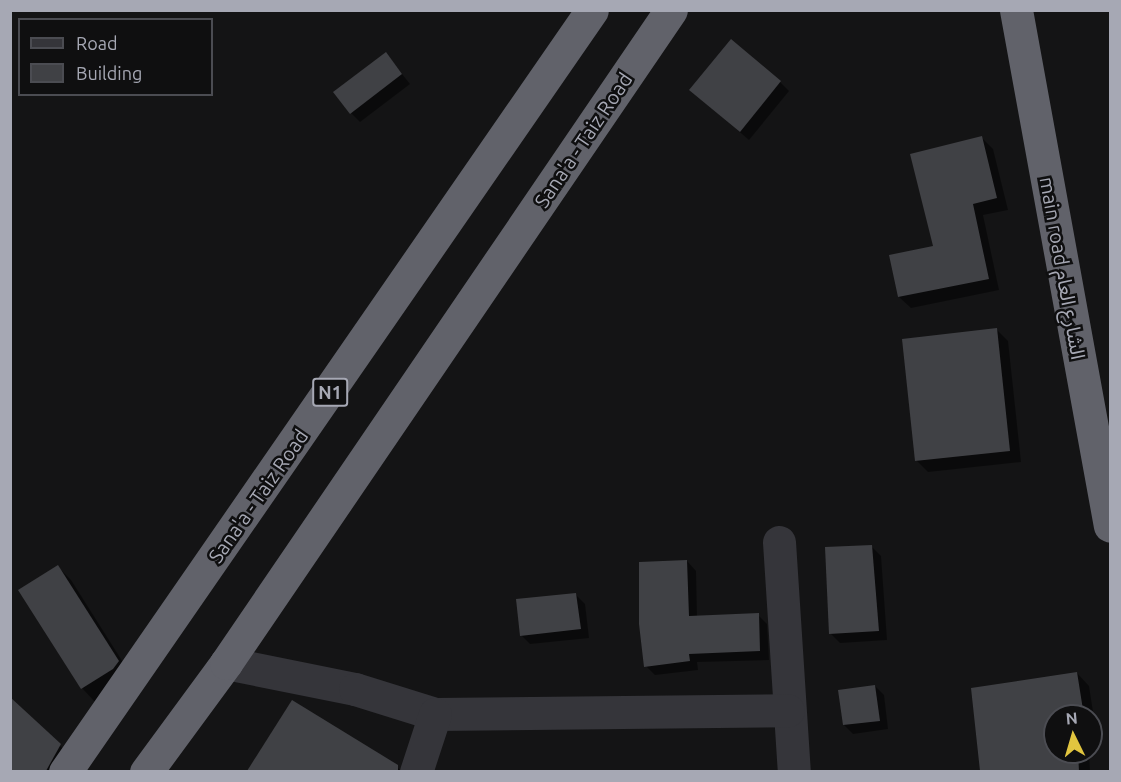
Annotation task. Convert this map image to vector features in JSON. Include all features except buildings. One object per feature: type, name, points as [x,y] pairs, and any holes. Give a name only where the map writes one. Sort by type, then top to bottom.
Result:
[{"type":"highway","name":"Sana'a - Taiz Road","points":[[65,771],[592,10]]},
{"type":"highway","name":"Sana'a - Taiz Road","points":[[146,771],[226,663],[671,10]]},
{"type":"highway","name":"main road الشارع العام","points":[[1016,10],[1110,526]]},
{"type":"street","points":[[779,542],[788,710],[794,771]]},
{"type":"street","points":[[226,663],[356,689],[435,714],[788,710]]},
{"type":"street","points":[[416,771],[435,714]]}]
